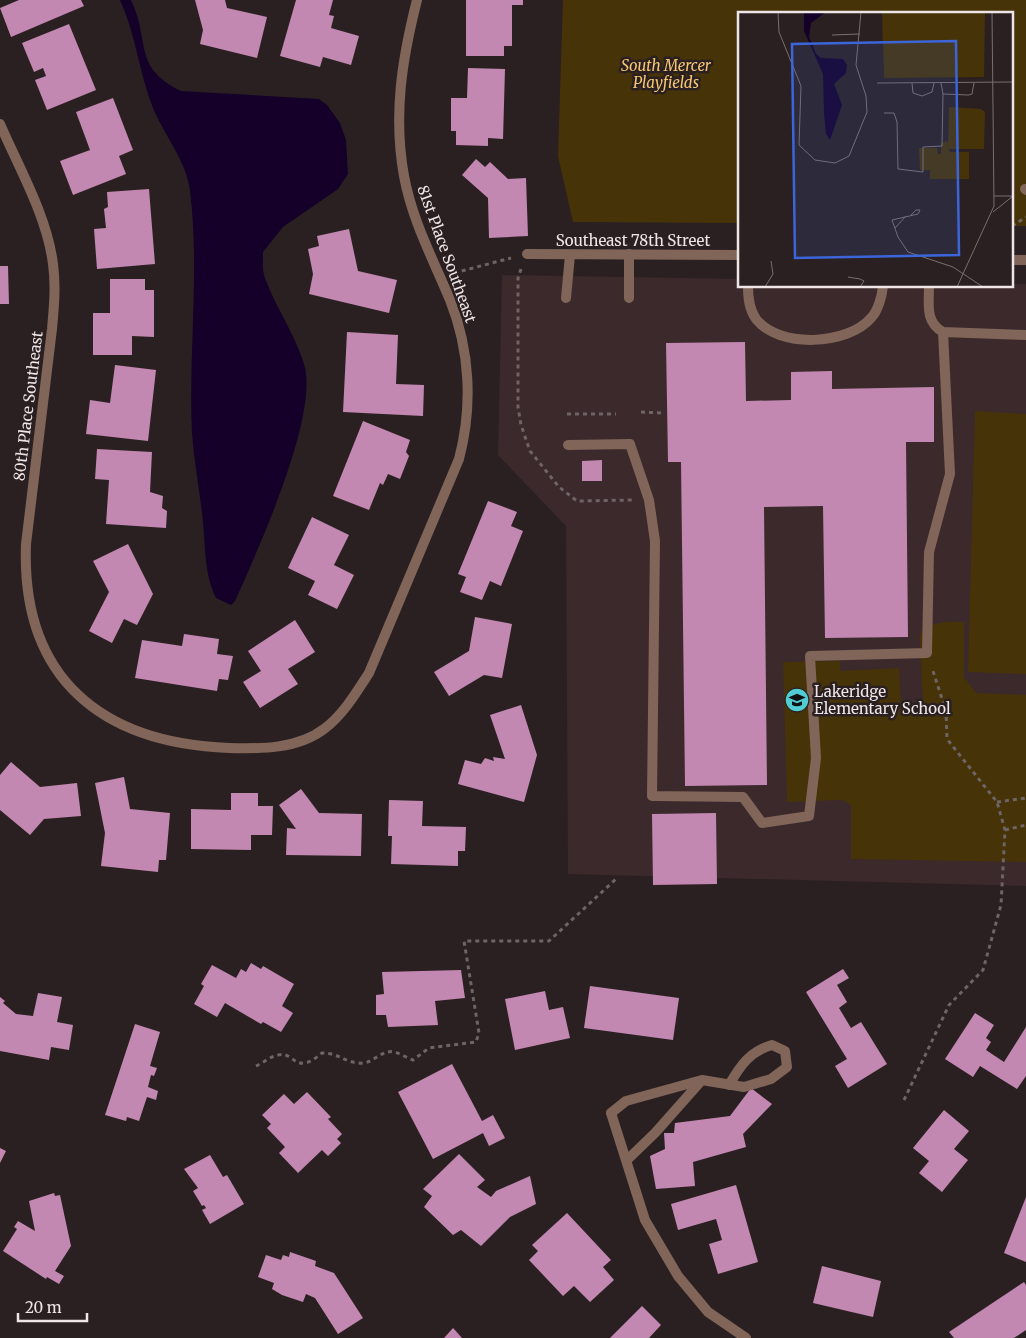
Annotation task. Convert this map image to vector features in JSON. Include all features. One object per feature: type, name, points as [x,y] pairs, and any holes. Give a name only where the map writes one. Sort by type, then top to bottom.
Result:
[{"type":"street","name":"81st Place Southeast","points":[[349,704],[369,673],[459,459],[466,431],[469,400],[460,331],[414,214],[404,176],[399,136],[398,107],[402,69],[417,0]]},
{"type":"street","name":"80th Place Southeast","points":[[0,124],[46,234],[53,263],[55,296],[52,329],[26,544],[25,575],[30,607],[38,634],[73,690],[97,712],[132,730],[168,742],[257,749],[291,744],[323,730],[349,704]]},
{"type":"street","name":"Southeast 78th Street","points":[[527,254],[738,255]]},
{"type":"street","points":[[629,254],[629,298]]},
{"type":"street","points":[[566,298],[570,255]]},
{"type":"street","points":[[748,288],[748,302],[756,319],[767,329],[784,338],[807,340],[835,338],[856,331],[873,318],[882,288]]},
{"type":"street","points":[[929,288],[929,319],[934,327],[943,332],[1026,335]]},
{"type":"street","points":[[568,445],[630,444],[649,500],[655,541],[652,796],[743,797],[762,823],[809,816],[816,758],[810,656],[927,653],[929,552],[950,474],[943,332]]},
{"type":"street","points":[[729,1085],[746,1060],[758,1049],[772,1045],[785,1051],[787,1067],[772,1079],[744,1087],[729,1085],[702,1080],[626,1101],[611,1113],[645,1220],[678,1276],[708,1312],[746,1338]]},
{"type":"street","points":[[627,1160],[655,1133],[702,1080]]},
{"type":"path","points":[[1014,225],[1026,217]]},
{"type":"path","points":[[439,277],[527,254]]},
{"type":"path","points":[[527,254],[518,278],[518,407],[521,425],[530,451],[560,487],[577,501],[649,500]]},
{"type":"path","points":[[641,412],[660,412]]},
{"type":"path","points":[[568,414],[616,414]]},
{"type":"path","points":[[904,1100],[949,1005],[983,970],[1001,905],[1005,830],[997,802],[947,739],[946,711],[927,653]]},
{"type":"path","points":[[997,802],[1026,798]]},
{"type":"path","points":[[1005,830],[1026,825]]},
{"type":"path","points":[[256,1066],[278,1054],[288,1056],[294,1062],[302,1064],[313,1061],[322,1053],[335,1053],[358,1064],[368,1063],[384,1052],[395,1052],[413,1060],[429,1048],[476,1042],[479,1034],[464,941],[549,940],[616,879]]},
{"type":"shaded area","points":[[120,0],[131,0],[137,15],[149,63],[155,73],[166,82],[181,91],[319,99],[327,105],[340,123],[346,140],[348,174],[338,189],[283,227],[263,252],[264,275],[300,353],[304,364],[307,387],[303,415],[284,483],[235,601],[231,605],[216,598],[209,578],[193,444],[191,374],[194,252],[193,221],[188,180],[180,159],[148,95],[130,27]]},
{"type":"shaded area","name":"Lakeridge Elementary School","points":[[502,275],[738,279],[738,288],[1014,288],[1014,284],[1026,284],[1026,886],[568,874],[566,526],[498,455]]},
{"type":"green space","name":"South Mercer Playfields","points":[[563,0],[1026,0],[1026,226],[1014,226],[1014,12],[738,12],[738,223],[573,222],[558,156]]},
{"type":"green space","points":[[975,411],[1026,414],[1026,674],[968,672]]},
{"type":"green space","points":[[948,622],[964,622],[964,677],[976,693],[1026,695],[1026,862],[851,859],[851,805],[843,800],[787,802],[783,662],[840,661],[840,671],[899,668],[901,706],[923,706],[920,635],[928,627]]},
{"type":"building","points":[[19,0],[81,0],[84,6],[11,37],[0,8]]},
{"type":"building","points":[[195,0],[225,0],[227,8],[267,17],[257,58],[200,44],[203,30]]},
{"type":"building","points":[[296,0],[333,0],[329,15],[334,16],[331,28],[359,36],[351,65],[323,57],[320,67],[280,56]]},
{"type":"building","points":[[466,0],[523,0],[523,5],[512,5],[512,46],[504,46],[504,56],[466,56]]},
{"type":"building","points":[[69,24],[96,90],[47,110],[35,80],[46,76],[43,68],[34,72],[22,43]]},
{"type":"building","points":[[468,68],[505,69],[503,139],[488,138],[488,146],[456,145],[456,131],[451,131],[451,98],[467,98]]},
{"type":"building","points":[[113,98],[133,150],[119,156],[126,174],[73,195],[60,161],[90,150],[76,112]]},
{"type":"building","points":[[476,159],[485,167],[490,162],[508,179],[526,178],[528,236],[489,238],[488,198],[462,175]]},
{"type":"building","points":[[149,189],[155,264],[97,269],[94,229],[106,228],[104,209],[108,207],[107,192]]},
{"type":"building","points":[[349,229],[358,271],[397,280],[389,313],[309,294],[313,274],[308,249],[319,246],[317,236]]},
{"type":"building","points":[[0,266],[8,266],[9,304],[0,304]]},
{"type":"building","points":[[110,279],[145,279],[145,290],[154,290],[154,337],[132,336],[132,355],[93,355],[93,313],[110,313]]},
{"type":"building","points":[[347,332],[398,335],[396,384],[424,385],[423,416],[343,412]]},
{"type":"building","points":[[745,342],[746,401],[791,400],[791,372],[832,371],[832,389],[934,387],[934,442],[906,442],[908,637],[825,638],[823,506],[764,507],[767,785],[685,786],[681,462],[668,462],[666,343]]},
{"type":"building","points":[[115,365],[156,370],[148,441],[86,434],[90,400],[110,403]]},
{"type":"building","points":[[363,421],[410,440],[406,452],[409,456],[400,479],[388,474],[383,485],[380,483],[369,510],[333,496]]},
{"type":"building","points":[[97,449],[152,452],[150,492],[163,496],[162,508],[167,511],[166,528],[106,524],[109,480],[95,479]]},
{"type":"building","points":[[602,460],[602,481],[582,481],[582,461]]},
{"type":"building","points":[[488,501],[517,512],[511,526],[523,531],[501,586],[490,581],[482,600],[460,592],[466,577],[458,574]]},
{"type":"building","points":[[312,517],[349,535],[334,565],[354,575],[337,609],[308,595],[315,581],[288,568]]},
{"type":"building","points":[[128,544],[153,594],[137,625],[124,619],[112,643],[89,631],[109,592],[93,561]]},
{"type":"building","points":[[475,617],[512,624],[502,678],[484,675],[449,696],[434,672],[469,651]]},
{"type":"building","points":[[295,620],[315,652],[288,669],[298,684],[260,708],[243,682],[261,671],[248,651]]},
{"type":"building","points":[[184,634],[219,639],[217,654],[233,656],[228,680],[219,679],[217,691],[135,678],[142,640],[182,646]]},
{"type":"building","points":[[521,705],[537,755],[524,802],[458,784],[465,760],[481,764],[485,758],[494,761],[493,757],[505,759],[490,715]]},
{"type":"building","points":[[11,762],[40,787],[77,783],[81,816],[44,819],[30,835],[0,810],[0,775]]},
{"type":"building","points":[[124,777],[130,809],[170,813],[166,860],[159,860],[158,872],[101,866],[105,833],[95,783]]},
{"type":"building","points":[[301,789],[319,813],[362,814],[361,856],[286,855],[287,828],[296,829],[279,805]]},
{"type":"building","points":[[231,793],[258,793],[258,806],[273,806],[272,835],[251,835],[251,850],[191,849],[191,809],[231,810]]},
{"type":"building","points":[[389,800],[423,801],[422,826],[466,827],[465,851],[458,851],[458,866],[391,864],[392,836],[388,836]]},
{"type":"building","points":[[716,813],[717,884],[653,885],[652,814]]},
{"type":"building","points":[[251,963],[261,969],[263,966],[294,984],[282,1006],[293,1013],[281,1032],[263,1022],[261,1024],[225,1003],[217,1017],[194,1004],[204,986],[201,984],[212,965],[236,978],[241,969],[246,972]]},
{"type":"building","points":[[843,969],[849,978],[837,985],[847,1002],[839,1008],[851,1028],[861,1022],[887,1064],[848,1088],[835,1066],[847,1059],[806,992]]},
{"type":"building","points":[[461,970],[465,998],[435,1001],[438,1025],[388,1027],[386,1015],[376,1015],[376,995],[384,994],[382,972]]},
{"type":"building","points":[[590,986],[679,998],[673,1040],[584,1028]]},
{"type":"building","points":[[545,991],[549,1010],[563,1007],[570,1038],[515,1050],[505,999]]},
{"type":"building","points":[[38,993],[62,997],[57,1022],[73,1025],[69,1050],[51,1047],[49,1060],[0,1051],[0,997],[5,1001],[3,1003],[16,1014],[33,1016]]},
{"type":"building","points":[[975,1013],[994,1025],[986,1038],[991,1042],[986,1050],[1004,1062],[1026,1027],[1026,1076],[1017,1089],[980,1066],[973,1077],[945,1059]]},
{"type":"building","points":[[135,1024],[160,1032],[150,1066],[157,1068],[154,1076],[151,1075],[148,1087],[158,1091],[156,1100],[147,1097],[139,1121],[127,1117],[126,1121],[105,1115]]},
{"type":"building","points":[[452,1064],[482,1121],[493,1115],[505,1138],[489,1146],[483,1133],[433,1159],[398,1092]]},
{"type":"building","points":[[751,1088],[772,1104],[743,1134],[746,1147],[693,1162],[695,1186],[656,1189],[650,1156],[665,1149],[664,1133],[674,1133],[675,1123],[730,1116]]},
{"type":"building","points":[[307,1092],[331,1117],[328,1119],[342,1134],[337,1139],[341,1143],[328,1156],[322,1150],[298,1173],[279,1153],[285,1147],[267,1128],[271,1124],[262,1115],[284,1094],[294,1104]]},
{"type":"building","points":[[944,1110],[969,1131],[954,1149],[968,1160],[942,1192],[919,1173],[929,1161],[913,1148]]},
{"type":"building","points":[[0,1148],[6,1151],[0,1163]]},
{"type":"building","points":[[459,1154],[485,1180],[477,1187],[491,1197],[496,1191],[530,1176],[536,1204],[510,1217],[481,1246],[461,1230],[453,1235],[424,1207],[432,1196],[423,1189]]},
{"type":"building","points":[[210,1155],[223,1177],[227,1175],[244,1204],[210,1224],[202,1210],[206,1208],[204,1205],[202,1206],[193,1191],[198,1188],[184,1169]]},
{"type":"building","points":[[736,1185],[758,1262],[718,1274],[709,1244],[722,1240],[716,1219],[678,1230],[671,1204]]},
{"type":"building","points":[[54,1193],[55,1196],[60,1195],[71,1246],[55,1271],[64,1276],[59,1284],[47,1277],[46,1279],[3,1251],[17,1229],[14,1227],[18,1221],[35,1231],[29,1201]]},
{"type":"building","points":[[1026,1197],[1026,1262],[1004,1253]]},
{"type":"building","points":[[567,1213],[611,1260],[603,1267],[614,1280],[590,1302],[574,1286],[563,1296],[529,1260],[538,1251],[532,1245]]},
{"type":"building","points":[[290,1252],[316,1261],[315,1266],[334,1273],[363,1318],[338,1334],[315,1298],[306,1294],[303,1302],[282,1295],[272,1289],[274,1283],[258,1277],[266,1255],[281,1260],[283,1255],[289,1257]]},
{"type":"building","points":[[822,1266],[881,1281],[873,1317],[813,1303]]},
{"type":"building","points":[[1024,1282],[1026,1285],[1026,1330],[1014,1338],[954,1338],[949,1332]]},
{"type":"building","points":[[642,1306],[661,1325],[649,1338],[610,1338]]},
{"type":"building","points":[[453,1328],[462,1338],[444,1338]]},
{"type":"place","name":"Lakeridge Elementary School","points":[[797,700]]}]
